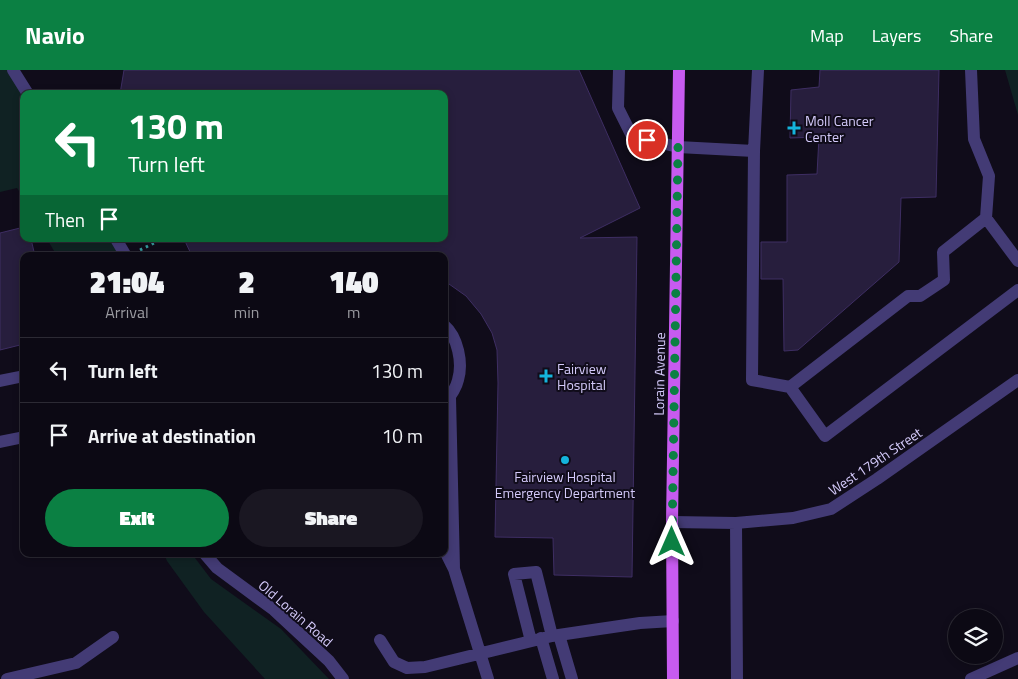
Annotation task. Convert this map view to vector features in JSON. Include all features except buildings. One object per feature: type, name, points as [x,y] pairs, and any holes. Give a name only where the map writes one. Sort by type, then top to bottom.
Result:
[{"type":"main road","name":"Lorain Avenue","points":[[673,679],[672,522],[679,70]]},
{"type":"street","points":[[13,70],[26,90]]},
{"type":"street","points":[[619,70],[618,108],[632,136],[678,147],[754,151]]},
{"type":"street","points":[[758,70],[754,151],[752,380],[790,387],[825,436],[1018,290]]},
{"type":"street","points":[[971,70],[974,139],[989,176],[986,218],[1018,261]]},
{"type":"street","points":[[790,387],[908,296],[920,296],[944,280],[943,252],[986,218]]},
{"type":"street","points":[[119,242],[129,252]]},
{"type":"street","points":[[448,330],[456,344],[460,362],[458,381],[448,399]]},
{"type":"street","points":[[0,381],[20,377]]},
{"type":"street","name":"West 179th Street","points":[[672,522],[736,523],[793,518],[831,509],[1018,380]]},
{"type":"street","points":[[448,425],[454,569]]},
{"type":"street","points":[[0,442],[20,438]]},
{"type":"street","points":[[736,523],[736,679]]},
{"type":"street","name":"Old Lorain Road","points":[[208,557],[217,568],[274,610],[343,679]]},
{"type":"street","points":[[448,557],[454,569],[488,679]]},
{"type":"street","points":[[553,679],[546,638],[536,572],[514,574],[546,638],[572,679]]},
{"type":"street","points":[[380,640],[394,662],[407,668],[426,666],[546,638],[640,623],[672,621]]},
{"type":"street","points":[[7,679],[76,663],[113,637]]},
{"type":"street","points":[[971,679],[1018,658]]},
{"type":"path","points":[[135,252],[156,242]]},
{"type":"shaded area","points":[[0,70],[13,70],[22,90],[20,90],[20,193],[17,188],[0,192]]},
{"type":"shaded area","points":[[1005,70],[1018,70],[1018,115]]},
{"type":"shaded area","points":[[49,242],[123,242],[129,252],[55,252]]},
{"type":"shaded area","points":[[165,557],[194,557],[211,579],[281,629],[329,679],[265,679],[204,612]]},
{"type":"place","name":"Moll Cancer Center","points":[[794,128]]},
{"type":"place","name":"Fairview Hospital","points":[[546,376]]},
{"type":"place","name":"Fairview Hospital Emergency Department","points":[[565,460]]},
{"type":"route","points":[[647,140],[678,147],[672,542]]}]
